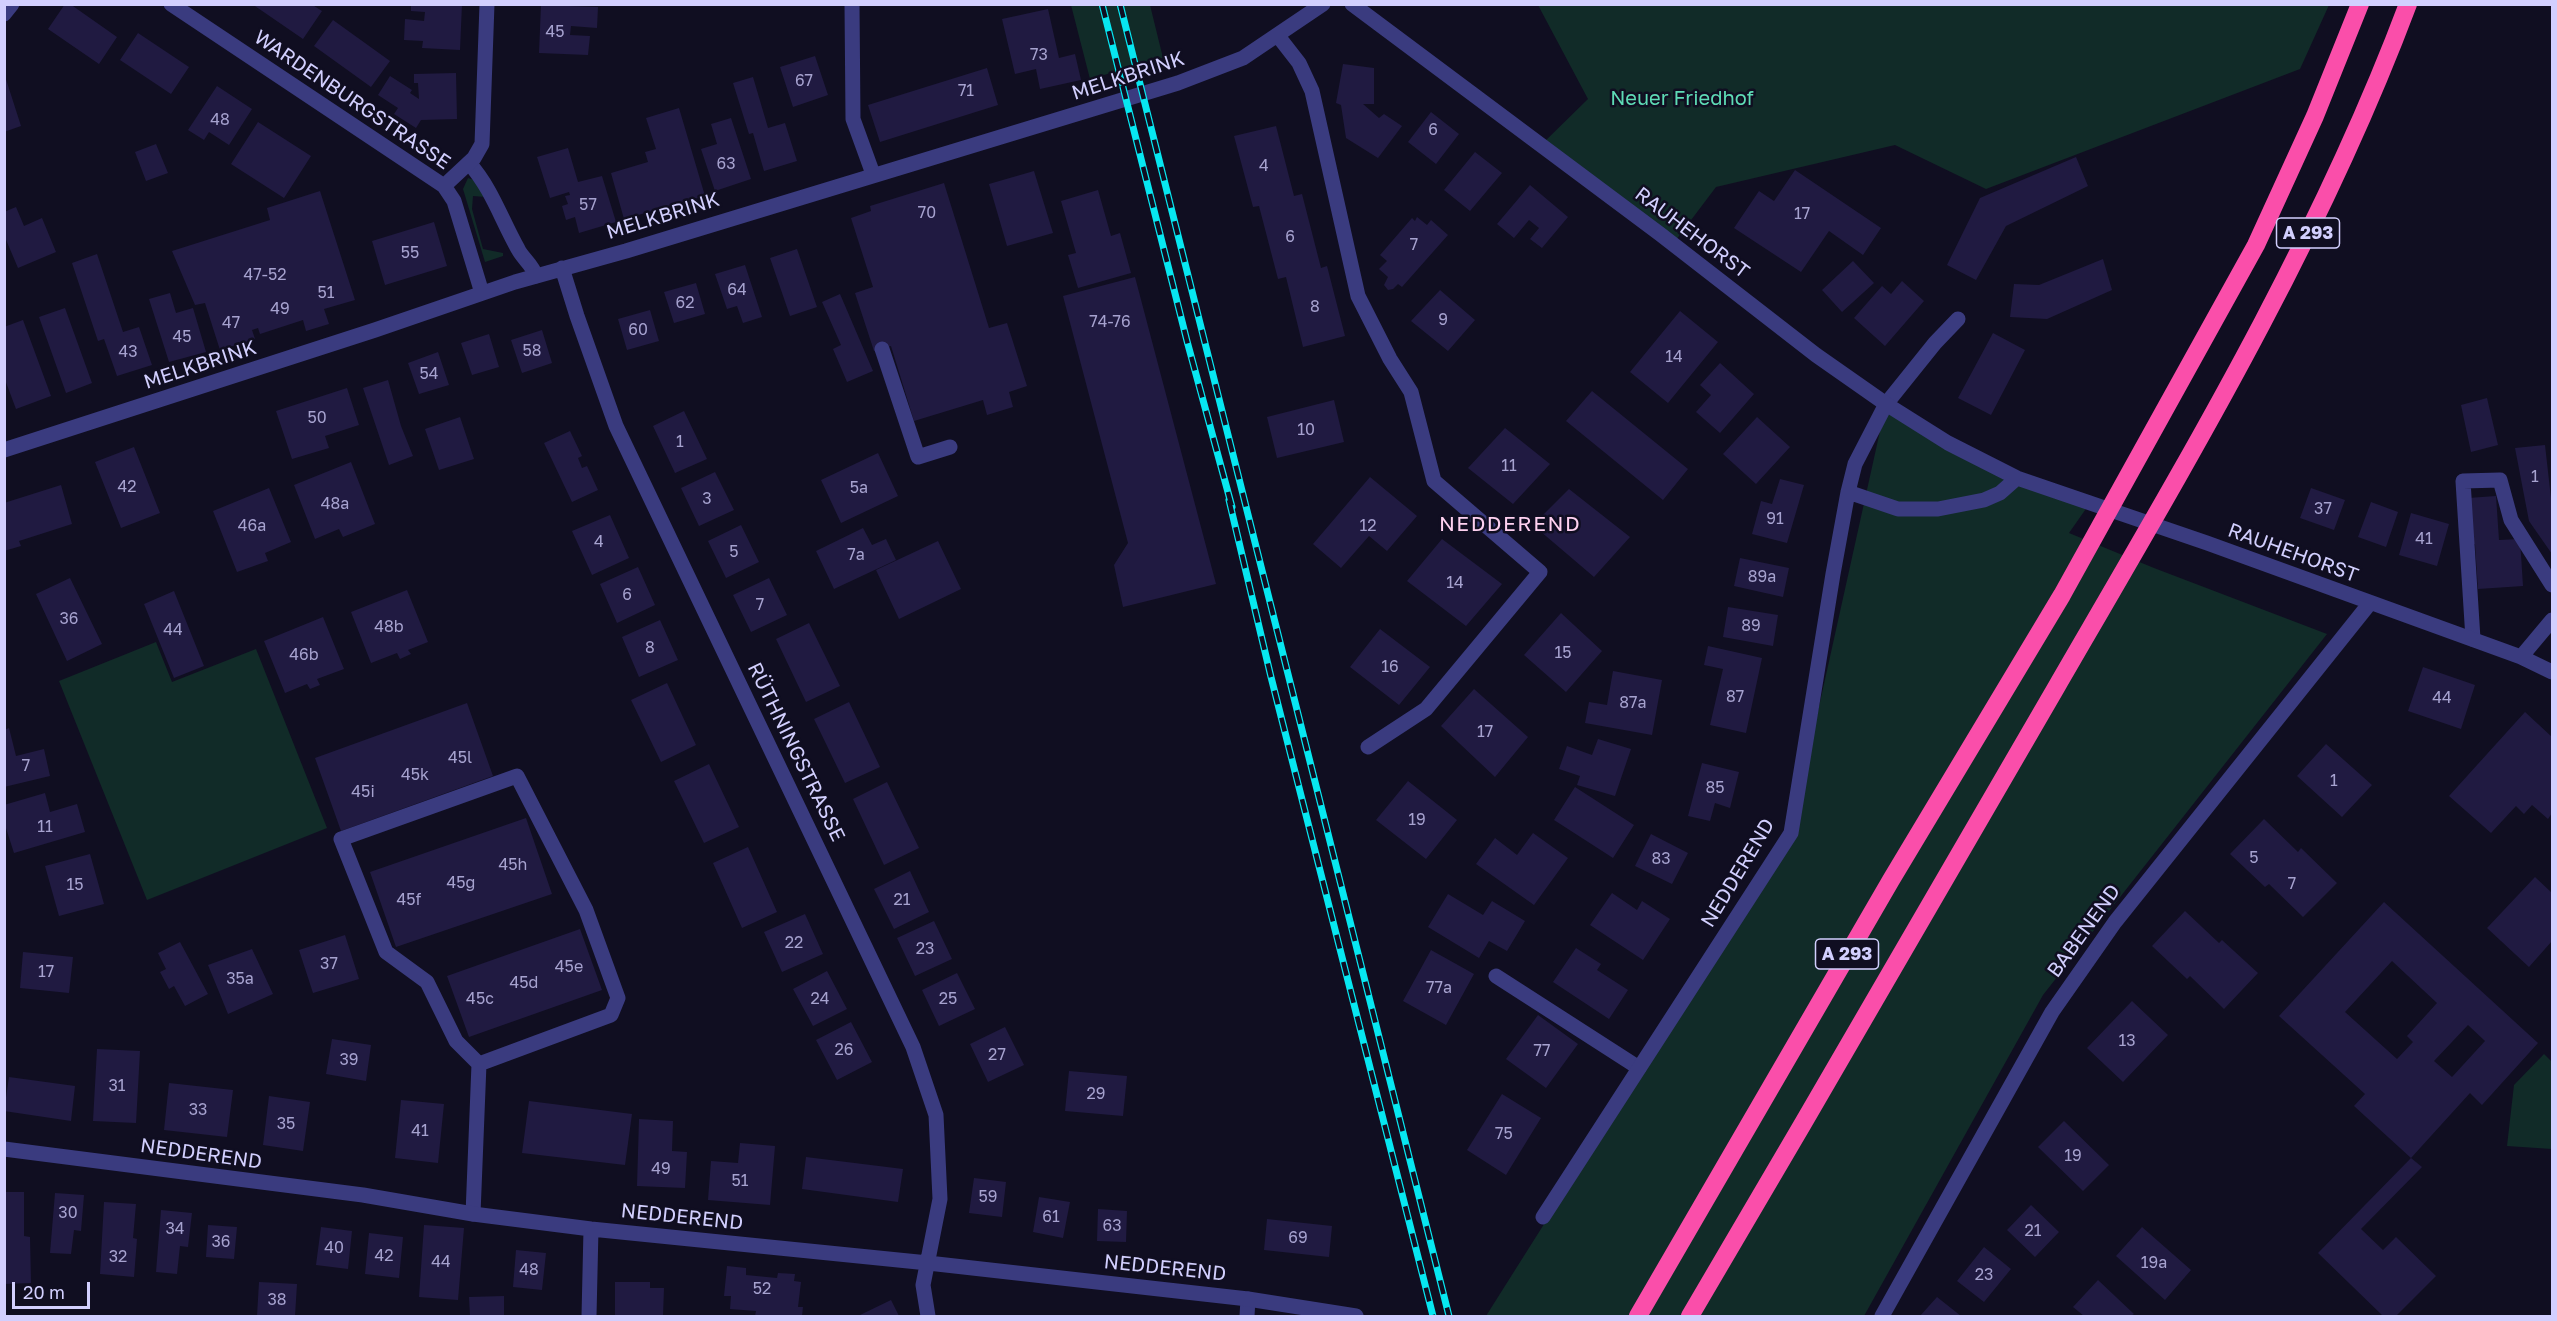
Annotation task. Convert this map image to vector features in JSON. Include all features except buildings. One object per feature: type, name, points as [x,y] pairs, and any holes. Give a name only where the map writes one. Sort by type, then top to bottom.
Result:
[{"type":"highway","name":"A 293","points":[[1638,1317],[1890,879],[2062,595],[2256,245],[2315,116],[2360,4]]},
{"type":"highway","name":"A 293","points":[[1690,1317],[2173,484],[2318,214],[2387,58],[2408,4]]},
{"type":"street","points":[[4,14],[12,4]]},
{"type":"street","name":"WARDENBURGSTRASSE","points":[[171,4],[444,186],[454,201],[482,293]]},
{"type":"street","points":[[444,186],[479,152],[483,136],[487,4]]},
{"type":"street","points":[[852,4],[852,110],[855,126],[873,174]]},
{"type":"street","name":"MELKBRINK","points":[[4,450],[536,276],[626,251],[1178,82],[1243,58],[1323,4]]},
{"type":"street","name":"RAUHEHORST","points":[[1352,4],[1666,239],[1816,355],[1886,404],[1948,442],[2017,478],[2207,543],[2473,639],[2553,672]]},
{"type":"street","points":[[1278,36],[1299,63],[1312,91],[1358,296],[1390,359],[1411,392],[1434,481],[1540,572],[1426,709],[1368,747]]},
{"type":"street","points":[[469,164],[491,192],[519,252],[532,265],[536,276]]},
{"type":"street","name":"RÜTHNINGSTRASSE","points":[[562,268],[616,426],[913,1047],[936,1115],[940,1199],[923,1286],[928,1317]]},
{"type":"street","name":"NEDDEREND","points":[[1543,1217],[1791,833],[1833,574],[1855,464],[1886,404],[1935,343],[1958,320]]},
{"type":"street","points":[[882,349],[918,457],[950,447]]},
{"type":"street","points":[[1848,492],[1898,509],[1938,509],[1984,500],[2000,493],[2017,478]]},
{"type":"street","points":[[2473,639],[2463,481],[2500,480],[2511,520],[2553,585]]},
{"type":"street","name":"BABENEND","points":[[1882,1317],[2052,1012],[2115,922],[2370,603]]},
{"type":"street","points":[[2521,657],[2553,620]]},
{"type":"street","points":[[473,1214],[479,1064],[456,1041],[427,982],[386,952],[341,839],[517,776],[586,910],[618,999],[611,1015],[479,1064]]},
{"type":"street","points":[[1496,976],[1639,1068]]},
{"type":"street","name":"NEDDEREND","points":[[4,1149],[363,1195],[473,1214],[591,1230],[928,1263],[1248,1299],[1356,1316]]},
{"type":"street","points":[[589,1317],[591,1230]]},
{"type":"street","points":[[1247,1317],[1248,1299]]},
{"type":"green space","points":[[1071,5],[1150,5],[1163,58],[1090,79]]},
{"type":"green space","name":"Neuer Friedhof","points":[[1538,5],[2329,5],[2300,69],[1986,189],[1895,145],[1716,187],[1673,244],[1540,146],[1588,99]]},
{"type":"green space","points":[[468,178],[477,181],[486,197],[473,196],[472,209],[483,249],[503,253],[503,256],[485,262],[463,189]]},
{"type":"green space","points":[[1886,404],[1948,443],[2090,503],[2069,533],[2327,634],[2043,995],[1864,1316],[1486,1316],[1791,833]]},
{"type":"green space","points":[[156,642],[172,682],[256,649],[327,828],[147,900],[59,681]]},
{"type":"green space","points":[[2544,1054],[2552,1062],[2552,1149],[2507,1146],[2514,1085]]},
{"type":"railway","points":[[1102,4],[1187,341],[1232,507]]},
{"type":"railway","points":[[1120,4],[1449,1316]]},
{"type":"railway","points":[[1229,500],[1271,677],[1433,1316]]},
{"type":"district","name":"NEDDEREND","points":[[1510,524]]}]
